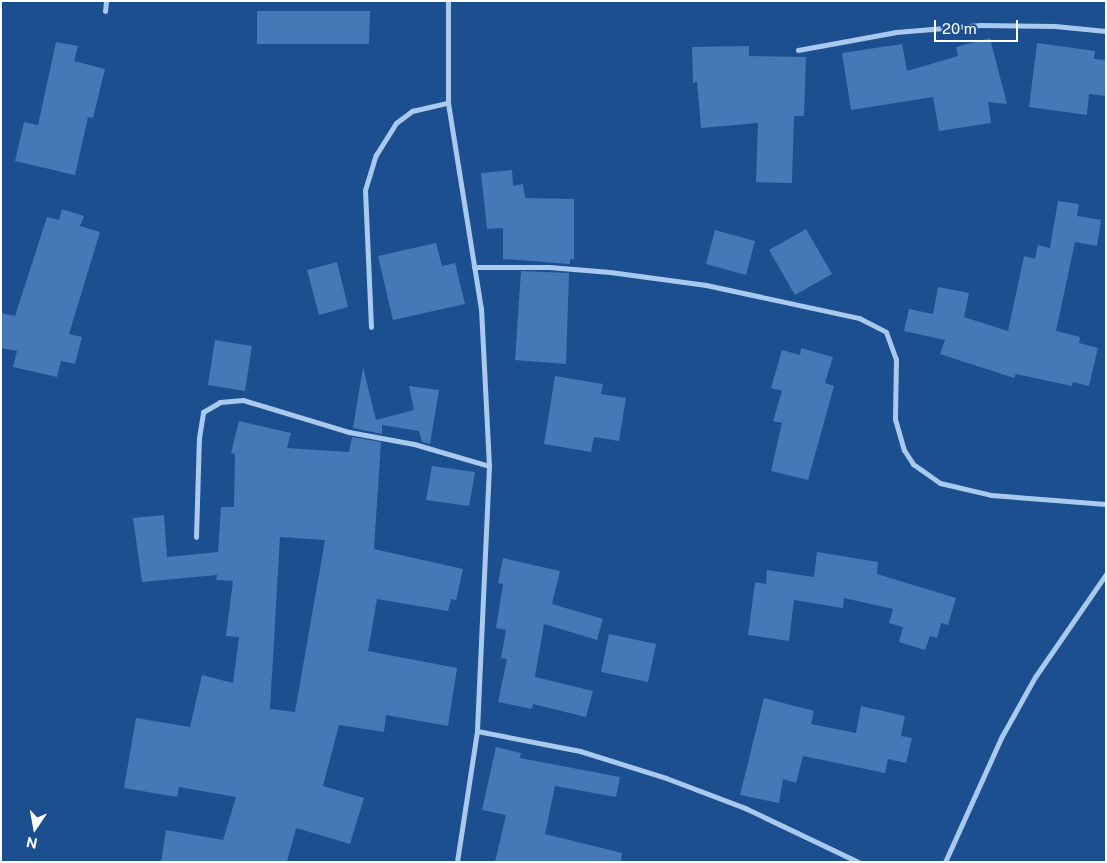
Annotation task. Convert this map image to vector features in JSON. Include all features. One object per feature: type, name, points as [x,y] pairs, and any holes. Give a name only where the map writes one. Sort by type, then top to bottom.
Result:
[{"type":"street","points":[[105,11],[106,1]]},
{"type":"street","points":[[448,1],[448,103],[481,308],[489,466],[477,731],[457,862]]},
{"type":"street","points":[[798,50],[896,32],[981,25],[1054,26],[1106,31]]},
{"type":"street","points":[[371,327],[365,190],[376,155],[401,119],[412,111],[448,103]]},
{"type":"street","points":[[474,267],[550,267],[610,272],[706,286],[859,318],[886,332],[896,359],[895,419],[904,450],[913,464],[940,483],[991,496],[1106,504]]},
{"type":"street","points":[[196,537],[199,438],[203,412],[220,402],[243,400],[349,432],[414,444],[489,466]]},
{"type":"street","points":[[945,862],[1002,736],[1030,685],[1106,574]]},
{"type":"street","points":[[477,731],[580,751],[666,778],[745,808],[858,862]]},
{"type":"building","points":[[257,11],[370,11],[369,44],[257,44]]},
{"type":"building","points":[[990,38],[1007,104],[988,102],[991,123],[939,131],[933,97],[851,110],[842,53],[902,44],[907,71],[958,56],[956,47]]},
{"type":"building","points":[[56,42],[78,46],[74,61],[105,69],[93,118],[88,117],[75,175],[15,161],[24,122],[38,125]]},
{"type":"building","points":[[1037,43],[1095,51],[1094,59],[1106,60],[1106,96],[1089,94],[1087,115],[1029,107]]},
{"type":"building","points":[[749,46],[749,56],[806,57],[804,116],[794,116],[792,183],[756,182],[758,123],[701,128],[697,82],[693,83],[692,47]]},
{"type":"building","points":[[512,170],[513,186],[523,184],[525,198],[574,199],[574,259],[570,259],[570,264],[503,259],[503,228],[487,229],[481,173]]},
{"type":"building","points":[[1058,201],[1079,204],[1077,216],[1101,220],[1097,246],[1075,242],[1056,331],[1080,337],[1079,343],[1098,348],[1089,386],[1073,382],[1072,386],[1016,374],[1014,378],[940,354],[945,340],[904,331],[909,309],[933,314],[938,287],[969,293],[964,317],[1008,331],[1024,256],[1035,259],[1038,245],[1050,248]]},
{"type":"building","points":[[62,209],[84,216],[80,226],[100,232],[69,334],[82,337],[75,364],[61,361],[57,377],[13,367],[17,351],[1,348],[1,313],[15,316],[47,217],[59,220]]},
{"type":"building","points":[[806,229],[832,274],[795,295],[769,250]]},
{"type":"building","points":[[715,230],[755,241],[746,275],[706,264]]},
{"type":"building","points":[[436,243],[442,266],[455,263],[465,304],[393,320],[378,256]]},
{"type":"building","points":[[337,262],[348,307],[319,315],[307,270]]},
{"type":"building","points":[[521,271],[569,273],[566,364],[515,360]]},
{"type":"building","points":[[215,340],[252,346],[245,391],[208,385]]},
{"type":"building","points":[[801,348],[833,357],[825,383],[834,386],[808,480],[771,471],[782,423],[773,421],[782,391],[771,388],[782,350],[800,355]]},
{"type":"building","points":[[363,367],[376,420],[414,410],[409,386],[439,390],[430,444],[422,442],[419,431],[382,425],[382,434],[353,428]]},
{"type":"building","points":[[555,376],[603,384],[601,394],[626,398],[619,441],[594,437],[591,452],[544,444]]},
{"type":"building","points":[[239,421],[291,433],[287,448],[349,452],[352,437],[381,442],[374,549],[463,569],[456,600],[451,599],[448,611],[377,599],[368,651],[457,668],[448,726],[386,715],[384,732],[339,725],[323,786],[364,798],[350,844],[296,828],[287,862],[161,862],[166,830],[223,840],[236,797],[179,787],[177,797],[124,788],[136,718],[190,727],[202,675],[233,683],[239,637],[226,636],[233,581],[216,580],[217,575],[142,582],[133,518],[164,515],[167,557],[218,552],[221,507],[234,507],[235,454],[231,453]],"holes":[[[280,537],[325,540],[295,712],[270,709]]]},
{"type":"building","points":[[432,466],[475,472],[469,506],[426,500]]},
{"type":"building","points":[[817,552],[878,562],[877,574],[956,598],[948,625],[941,623],[937,638],[930,636],[925,650],[899,642],[903,627],[889,623],[893,609],[844,598],[843,608],[794,600],[789,641],[748,635],[755,582],[766,584],[767,570],[814,577]]},
{"type":"building","points":[[503,558],[560,571],[552,604],[603,619],[597,640],[544,624],[535,677],[593,691],[586,717],[533,704],[532,709],[498,702],[507,659],[501,658],[506,630],[496,628],[503,584],[498,583]]},
{"type":"building","points":[[609,634],[656,644],[648,682],[601,672]]},
{"type":"building","points":[[764,698],[814,711],[811,724],[856,733],[861,706],[905,716],[901,736],[912,738],[906,763],[888,759],[885,773],[803,756],[796,783],[783,779],[779,803],[740,795]]},
{"type":"building","points":[[496,747],[521,753],[520,758],[620,777],[616,797],[555,786],[545,834],[622,853],[621,862],[495,862],[506,815],[482,810]]}]
